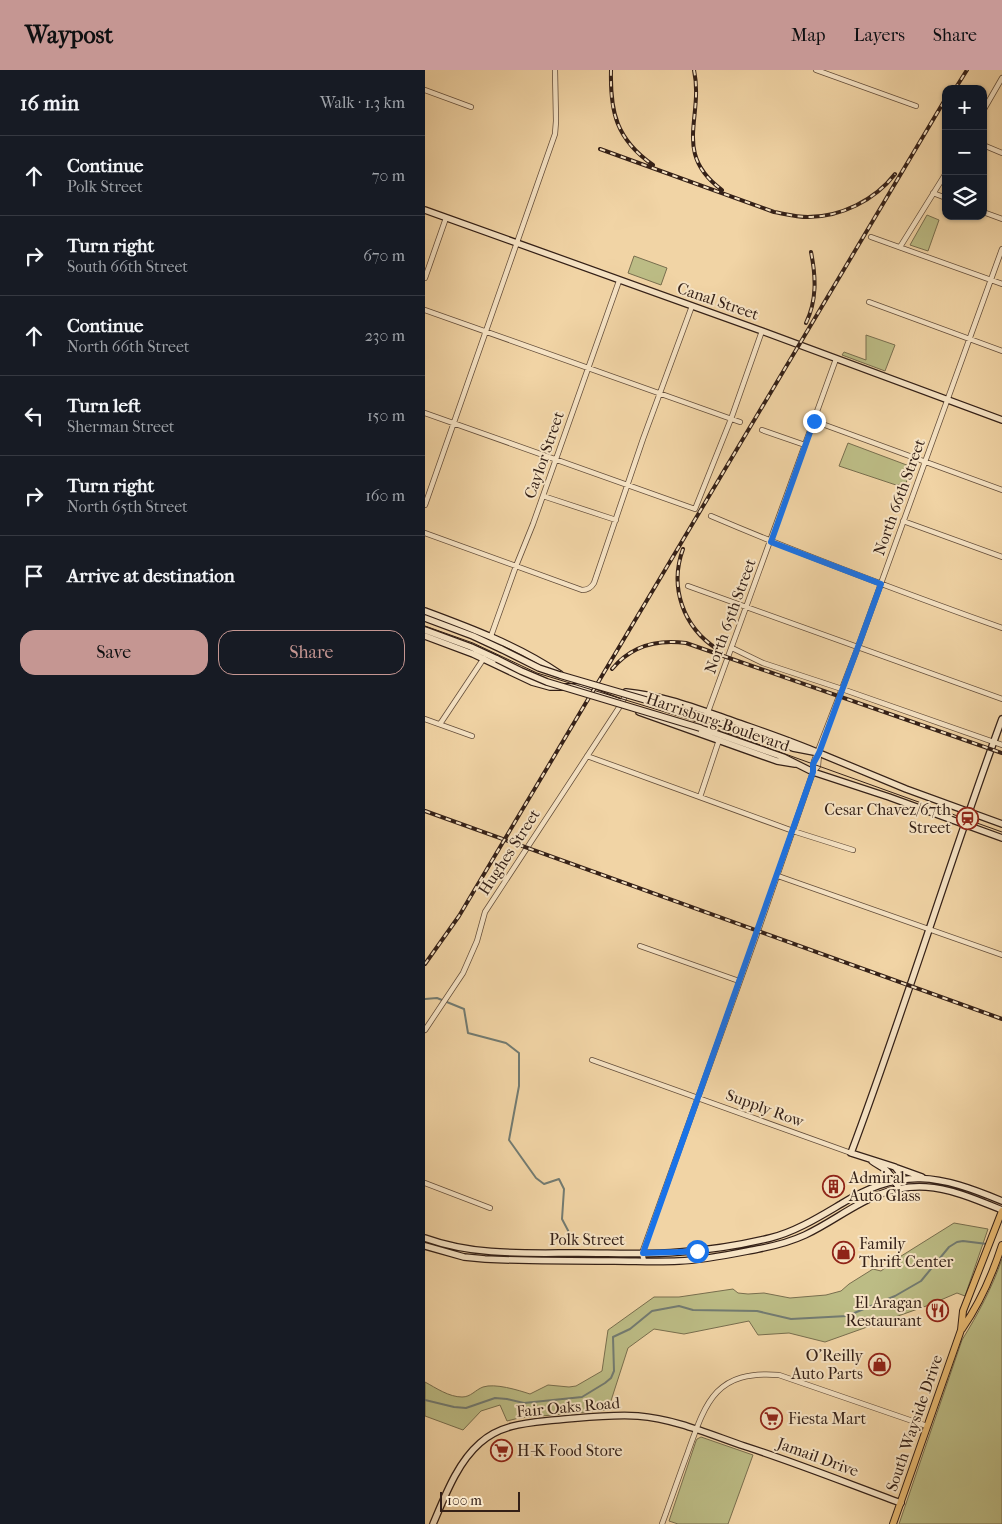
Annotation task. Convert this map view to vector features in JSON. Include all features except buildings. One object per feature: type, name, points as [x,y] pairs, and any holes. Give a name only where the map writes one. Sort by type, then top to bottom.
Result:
[{"type":"main road","name":"Canal Street","points":[[425,210],[762,331],[1002,420]]},
{"type":"main road","points":[[425,611],[491,636],[568,678],[607,690],[659,696],[706,715]]},
{"type":"main road","name":"Harrisburg Boulevard","points":[[425,618],[473,636],[539,668],[706,715],[793,748],[819,753],[906,789],[1002,824]]},
{"type":"main road","name":"Harrisburg Boulevard","points":[[425,630],[471,647],[535,678],[700,728],[783,757],[813,772],[1002,838]]},
{"type":"main road","points":[[425,636],[484,658],[532,682],[550,687],[581,688],[622,703],[641,713],[777,761],[795,764]]},
{"type":"main road","points":[[550,687],[556,671]]},
{"type":"main road","points":[[851,1153],[879,1078],[968,812],[1002,719]]},
{"type":"main road","name":"Supply Row","points":[[851,1153],[885,1168],[900,1189]]},
{"type":"main road","name":"Supply Row","points":[[872,1161],[879,1161],[926,1178]]},
{"type":"main road","points":[[895,1167],[902,1180],[900,1189]]},
{"type":"main road","name":"Polk Street","points":[[425,1238],[462,1249],[501,1252],[643,1253],[697,1251],[755,1241],[787,1233],[810,1222],[862,1191],[893,1181],[926,1178],[958,1184],[1002,1201]]},
{"type":"main road","name":"Polk Street","points":[[425,1246],[464,1257],[485,1260],[679,1261],[766,1248],[786,1243],[815,1230],[875,1195],[900,1189],[914,1187],[934,1188],[975,1200],[1002,1211]]},
{"type":"main road","name":"South Wayside Drive","points":[[893,1524],[961,1330],[963,1311],[1002,1211]]},
{"type":"main road","points":[[810,1222],[815,1230]]},
{"type":"main road","name":"South Wayside Drive","points":[[961,1330],[975,1310],[988,1283],[1002,1245]]},
{"type":"main road","points":[[485,1260],[486,1251]]},
{"type":"main road","points":[[501,1252],[501,1260]]},
{"type":"main road","points":[[563,1253],[563,1261]]},
{"type":"main road","name":"Fair Oaks Road","points":[[433,1524],[448,1489],[471,1451],[481,1441],[504,1428],[522,1423],[625,1415],[666,1420],[696,1428]]},
{"type":"main road","name":"Jamail Drive","points":[[696,1428],[901,1503]]},
{"type":"street","points":[[425,505],[555,134],[557,121],[555,70]]},
{"type":"street","points":[[815,70],[916,106]]},
{"type":"street","points":[[987,105],[1000,86],[1002,78]]},
{"type":"street","points":[[425,90],[471,106]]},
{"type":"street","points":[[987,147],[1002,153]]},
{"type":"street","points":[[900,248],[945,175]]},
{"type":"street","points":[[933,193],[942,196]]},
{"type":"street","points":[[987,213],[1002,219]]},
{"type":"street","points":[[425,278],[447,218]]},
{"type":"street","points":[[871,237],[1002,284]]},
{"type":"street","name":"North 66th Street","points":[[643,1253],[778,876],[813,772],[813,764],[819,753],[859,647],[1002,249]]},
{"type":"street","name":"Caylor Street","points":[[491,636],[543,496],[619,280]]},
{"type":"street","points":[[869,302],[1002,351]]},
{"type":"street","points":[[425,533],[582,590],[591,588],[692,306]]},
{"type":"street","points":[[425,310],[740,422]]},
{"type":"street","points":[[425,413],[695,509],[731,419],[762,331]]},
{"type":"street","name":"North 65th Street","points":[[706,715],[771,542],[836,359]]},
{"type":"street","points":[[814,421],[1002,490]]},
{"type":"street","points":[[762,430],[805,445]]},
{"type":"street","points":[[543,496],[616,520]]},
{"type":"street","points":[[711,516],[771,542],[1002,628]]},
{"type":"street","points":[[903,521],[1002,557]]},
{"type":"street","points":[[688,586],[1002,699]]},
{"type":"street","points":[[732,648],[763,663],[1002,745]]},
{"type":"street","points":[[440,724],[484,658]]},
{"type":"street","name":"Hughes Street","points":[[425,1030],[463,973],[477,941],[485,912],[622,703],[626,692]]},
{"type":"street","points":[[425,719],[472,736]]},
{"type":"street","points":[[699,797],[719,740]]},
{"type":"street","points":[[587,756],[793,831],[853,850]]},
{"type":"street","points":[[778,876],[1002,955]]},
{"type":"street","points":[[640,946],[739,981]]},
{"type":"street","name":"Supply Row","points":[[592,1060],[851,1153]]},
{"type":"street","points":[[425,1183],[490,1208]]},
{"type":"street","points":[[643,1253],[644,1261]]},
{"type":"street","points":[[662,1524],[696,1428],[709,1402],[715,1393],[735,1379],[753,1374],[779,1375],[927,1426]]},
{"type":"green space","points":[[927,215],[939,220],[928,251],[910,245]]},
{"type":"green space","points":[[634,256],[667,268],[661,285],[628,273]]},
{"type":"green space","points":[[866,335],[895,345],[885,371],[842,355],[844,352],[866,360]]},
{"type":"green space","points":[[848,443],[912,467],[906,483],[896,485],[839,466]]},
{"type":"green space","points":[[954,1223],[988,1229],[965,1296],[957,1293],[929,1305],[825,1342],[789,1333],[758,1335],[749,1321],[684,1334],[654,1329],[628,1348],[608,1410],[519,1418],[507,1421],[500,1405],[481,1411],[463,1430],[425,1416],[425,1382],[447,1394],[457,1397],[468,1396],[480,1388],[488,1386],[507,1388],[530,1394],[548,1385],[576,1386],[602,1371],[608,1330],[654,1297],[679,1297],[733,1289],[738,1293],[764,1293],[790,1298],[826,1295],[841,1291],[873,1269],[881,1271],[898,1258]]},
{"type":"green space","points":[[1002,1259],[1002,1524],[899,1524],[962,1340],[984,1301]]},
{"type":"green space","points":[[701,1437],[753,1455],[728,1524],[678,1524],[669,1521],[696,1441]]},
{"type":"waterway","points":[[425,999],[437,998],[464,1009],[468,1033],[506,1043],[519,1053],[519,1086],[509,1140],[536,1178],[544,1184],[559,1179],[564,1189],[562,1219],[573,1240]]},
{"type":"waterway","points":[[425,1400],[466,1408],[495,1398],[524,1403],[582,1397],[611,1378],[614,1371],[613,1337],[630,1329],[652,1311],[679,1306],[693,1310],[757,1311],[791,1319],[847,1316],[895,1296],[921,1281],[949,1247],[957,1242],[987,1244]]},
{"type":"tram line","points":[[425,626],[473,643],[537,673],[688,719],[1002,832]]},
{"type":"railway","points":[[611,70],[612,99],[618,124],[623,135],[631,145],[653,165]]},
{"type":"railway","points":[[694,70],[696,87],[694,148],[698,162],[707,176],[722,190]]},
{"type":"railway","points":[[958,85],[967,70]]},
{"type":"railway","points":[[425,964],[459,916],[942,105]]},
{"type":"railway","points":[[600,149],[774,212],[804,217],[833,214],[856,205],[878,192],[895,174]]},
{"type":"railway","points":[[806,323],[810,314],[815,288],[811,252]]},
{"type":"railway","points":[[683,549],[679,563],[678,578],[682,605],[695,629],[717,649]]},
{"type":"railway","points":[[612,669],[627,655],[645,646],[665,642],[686,643],[1002,753]]},
{"type":"railway","points":[[425,811],[1002,1019]]},
{"type":"place","name":"Cesar Chavez/67th Street","points":[[967,818]]},
{"type":"place","name":"Admiral Auto Glass","points":[[833,1186]]},
{"type":"place","name":"Family Thrift Center","points":[[843,1252]]},
{"type":"place","name":"El Aragan Restaurant","points":[[938,1311]]},
{"type":"place","name":"O'Reilly Auto Parts","points":[[879,1364]]},
{"type":"place","name":"Fiesta Mart","points":[[772,1418]]},
{"type":"place","name":"H-K Food Store","points":[[501,1450]]},
{"type":"route","points":[[697,1251],[643,1253],[778,876],[813,772],[813,764],[819,753],[881,584],[771,542],[814,421]]}]
